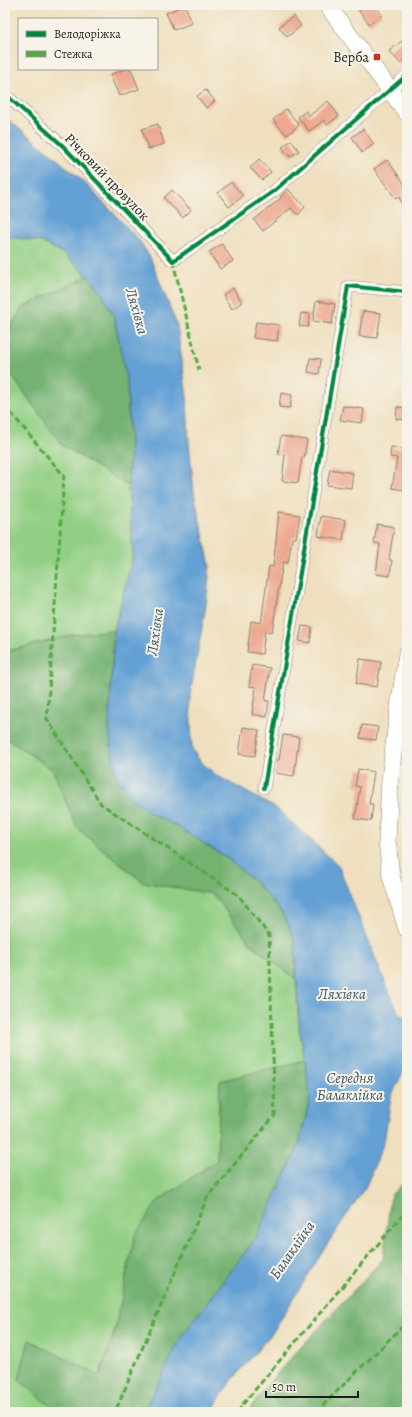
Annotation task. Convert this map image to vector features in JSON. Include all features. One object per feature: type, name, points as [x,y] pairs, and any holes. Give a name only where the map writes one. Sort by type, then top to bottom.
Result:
[{"type":"main road","points":[[327,5],[407,113]]},
{"type":"main road","points":[[407,654],[390,779],[387,841],[391,876],[407,929]]},
{"type":"street","points":[[390,89],[407,75]]},
{"type":"street","name":"Річковий провулок","points":[[5,94],[63,146],[173,261],[274,191],[390,89]]},
{"type":"street","points":[[264,788],[348,286],[407,292]]},
{"type":"green space","points":[[5,236],[42,242],[65,255],[88,276],[22,308],[5,336]]},
{"type":"green space","points":[[88,276],[101,292],[114,316],[127,381],[130,446],[128,486],[62,445],[5,366],[5,336],[22,308]]},
{"type":"green space","points":[[5,366],[62,445],[128,486],[133,555],[114,630],[72,635],[5,652]]},
{"type":"green space","points":[[114,630],[109,730],[152,814],[178,827],[227,858],[254,881],[279,909],[288,924],[295,942],[296,979],[252,945],[213,894],[143,882],[77,828],[53,770],[5,737],[5,652],[72,635]]},
{"type":"green space","points":[[5,737],[53,770],[77,828],[143,882],[213,894],[252,945],[296,979],[299,1027],[305,1060],[220,1081],[217,1160],[158,1201],[99,1376],[29,1340],[19,1380],[58,1412],[5,1412]]},
{"type":"green space","points":[[305,1060],[310,1099],[299,1145],[256,1238],[182,1336],[144,1412],[58,1412],[19,1380],[29,1340],[100,1376],[113,1339],[135,1235],[158,1201],[217,1160],[220,1081]]},
{"type":"green space","points":[[407,1179],[407,1402],[396,1412],[247,1412],[277,1373],[383,1259],[391,1195]]},
{"type":"water","name":"Ляхівка","points":[[5,117],[83,181],[138,239],[150,257],[177,326],[187,397],[189,443],[194,493],[210,566],[206,605],[190,695],[192,749],[200,761],[216,775],[277,809],[338,865],[399,1014],[407,1018],[407,1069],[403,1072],[391,1097],[384,1142],[366,1186],[326,1246],[273,1332],[228,1385],[216,1404],[214,1412],[144,1412],[182,1336],[256,1238],[299,1145],[310,1099],[299,1027],[295,942],[288,924],[279,909],[254,881],[227,858],[178,827],[152,814],[129,797],[115,774],[109,730],[114,630],[133,555],[128,486],[130,446],[127,381],[114,316],[101,292],[88,276],[65,255],[42,242],[5,236]]},
{"type":"building","points":[[185,5],[192,23],[174,30],[166,13]]},
{"type":"building","points":[[355,5],[374,5],[382,15],[369,24]]},
{"type":"building","points":[[294,16],[301,26],[287,37],[279,27]]},
{"type":"building","points":[[402,41],[407,47],[407,57],[400,63],[389,51]]},
{"type":"building","points":[[122,70],[131,70],[139,89],[119,96],[110,75]]},
{"type":"building","points":[[206,90],[215,101],[206,108],[197,96]]},
{"type":"building","points":[[328,101],[339,116],[327,125],[324,120],[309,131],[298,117],[306,111],[309,116]]},
{"type":"building","points":[[286,109],[299,125],[287,135],[273,120]]},
{"type":"building","points":[[158,124],[164,144],[148,149],[142,129]]},
{"type":"building","points":[[363,129],[374,144],[362,153],[352,137]]},
{"type":"building","points":[[291,140],[299,151],[290,157],[282,147]]},
{"type":"building","points":[[259,159],[271,172],[262,180],[250,168]]},
{"type":"building","points":[[387,160],[407,187],[407,216],[399,197],[396,199],[374,169]]},
{"type":"building","points":[[231,182],[243,196],[229,207],[218,193]]},
{"type":"building","points":[[288,189],[305,207],[298,215],[291,208],[263,231],[254,220],[281,198],[280,197]]},
{"type":"building","points":[[172,190],[191,210],[183,218],[164,198]]},
{"type":"building","points":[[222,244],[233,261],[220,269],[209,252]]},
{"type":"building","points":[[233,288],[242,302],[232,309],[223,295]]},
{"type":"building","points":[[316,301],[335,304],[332,324],[313,321]]},
{"type":"building","points":[[363,311],[381,313],[377,338],[359,336]]},
{"type":"building","points":[[301,313],[310,314],[308,327],[299,326]]},
{"type":"building","points":[[256,322],[279,325],[277,341],[253,338]]},
{"type":"building","points":[[310,358],[321,359],[319,374],[308,372]]},
{"type":"building","points":[[281,393],[292,395],[290,408],[279,407]]},
{"type":"building","points":[[343,406],[364,409],[362,423],[340,420]]},
{"type":"building","points":[[397,407],[407,408],[407,420],[396,419]]},
{"type":"building","points":[[281,436],[307,440],[304,458],[302,457],[298,483],[282,481],[285,455],[278,454]]},
{"type":"building","points":[[391,447],[407,450],[404,490],[392,488],[397,458],[390,457]]},
{"type":"building","points":[[330,469],[353,473],[351,488],[327,485]]},
{"type":"building","points":[[279,512],[300,515],[296,538],[292,538],[288,563],[283,562],[272,632],[265,631],[262,654],[247,652],[251,621],[261,623],[269,566],[273,567]]},
{"type":"building","points":[[321,516],[346,520],[343,540],[318,536]]},
{"type":"building","points":[[377,524],[394,527],[389,560],[392,560],[390,576],[376,574],[380,544],[374,543]]},
{"type":"building","points":[[302,626],[312,627],[310,643],[299,641]]},
{"type":"building","points":[[360,659],[381,662],[377,687],[356,684]]},
{"type":"building","points":[[252,665],[270,668],[265,701],[269,701],[267,717],[252,714],[256,687],[249,686]]},
{"type":"building","points":[[362,725],[378,727],[376,740],[360,738]]},
{"type":"building","points":[[243,727],[259,730],[255,756],[239,754]]},
{"type":"building","points":[[283,735],[299,737],[294,776],[276,773],[277,760],[279,760]]},
{"type":"building","points":[[358,769],[374,772],[369,804],[373,804],[371,821],[355,819],[360,787],[355,786]]},
{"type":"marked path","points":[[173,261],[199,370]]},
{"type":"marked path","points":[[5,406],[64,476],[47,719],[101,804],[238,895],[269,935],[275,1115],[208,1196],[115,1412]]},
{"type":"marked path","points":[[238,1412],[243,1404],[407,1210]]},
{"type":"marked path","points":[[316,1412],[407,1322]]},
{"type":"cycle path","points":[[5,94],[63,146],[173,261],[274,191],[407,75]]},
{"type":"cycle path","points":[[264,788],[348,286],[407,292]]},
{"type":"place","name":"Верба","points":[[377,57]]},
{"type":"water label","name":"Середня Балаклійка","points":[[350,1086]]},
{"type":"water label","name":"Балаклійка","points":[[292,1250]]}]
